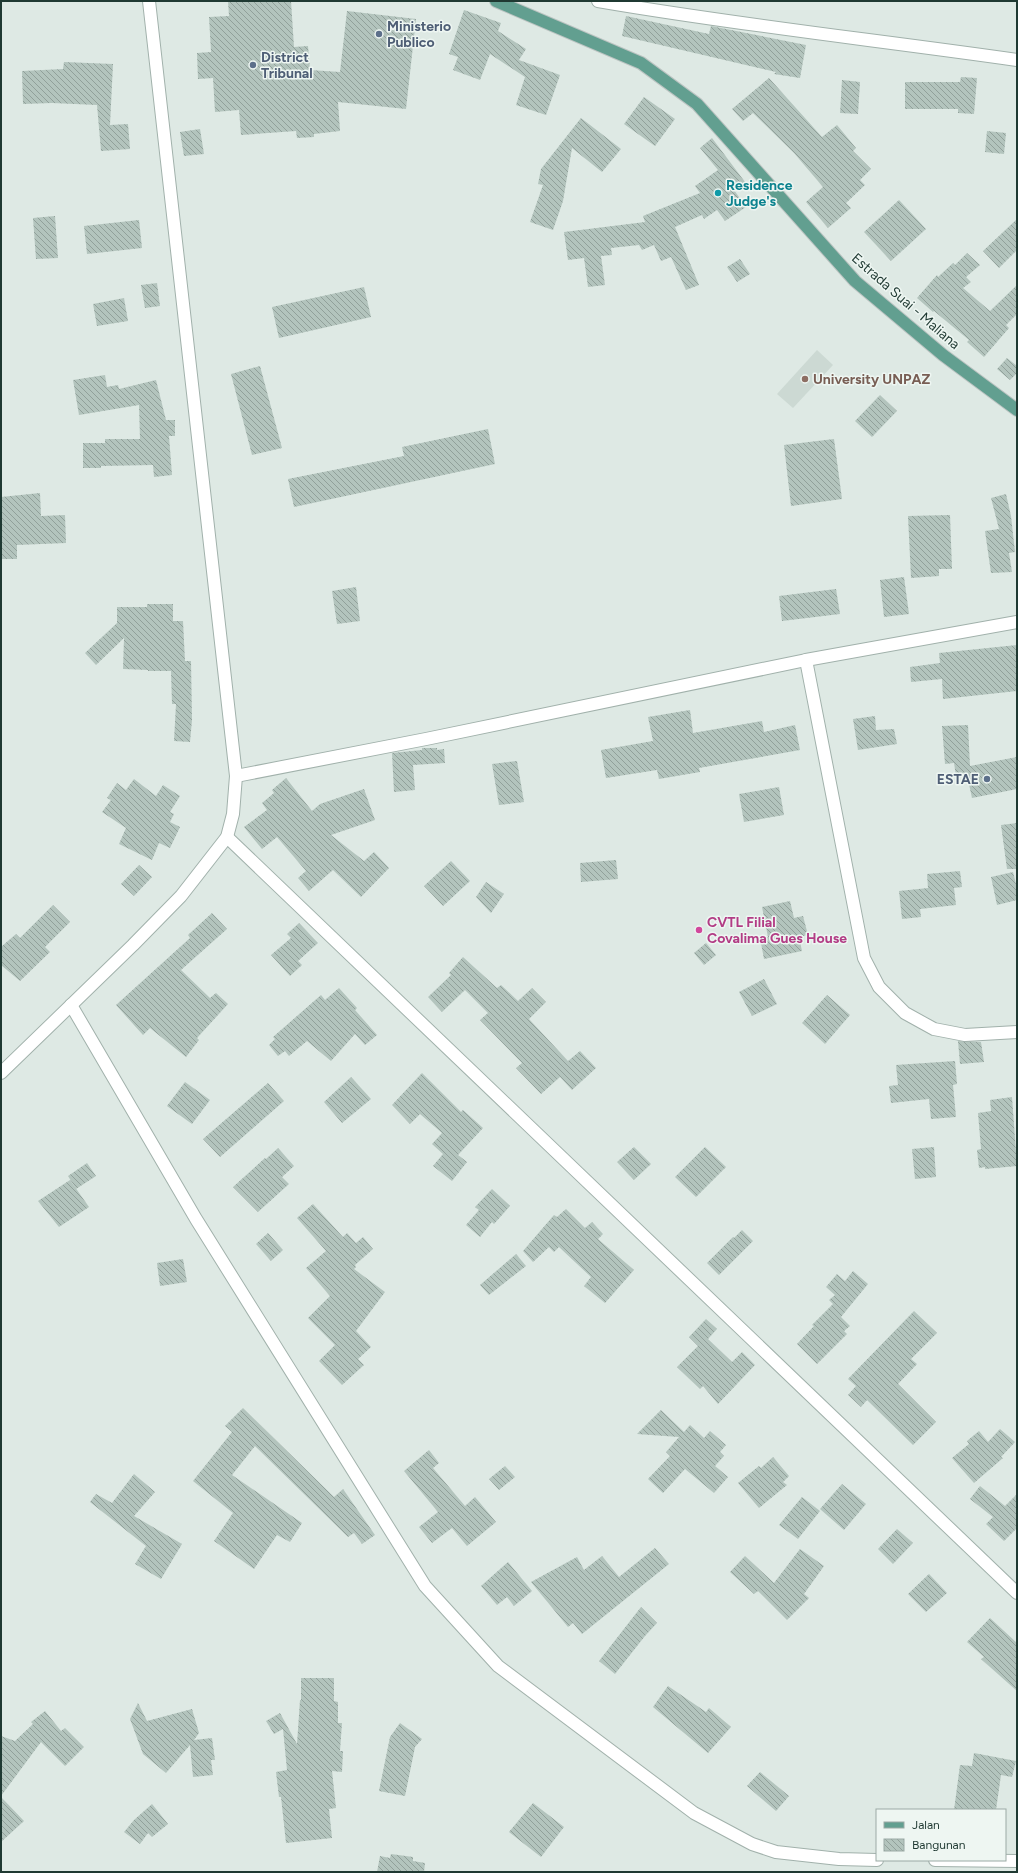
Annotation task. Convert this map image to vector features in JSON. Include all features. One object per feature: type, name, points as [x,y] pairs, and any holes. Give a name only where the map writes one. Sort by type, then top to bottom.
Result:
[{"type":"main road","name":"Estrada Suai - Maliana","points":[[496,1],[512,4],[641,63],[697,104],[855,281],[943,355],[1017,410]]},
{"type":"street","points":[[1,1073],[181,896],[227,837],[234,814],[236,776],[149,1]]},
{"type":"street","points":[[598,1],[674,14],[870,39],[1017,60]]},
{"type":"street","points":[[236,776],[426,739],[806,660],[1017,622]]},
{"type":"street","points":[[806,660],[864,958],[879,986],[905,1013],[934,1028],[965,1035],[1017,1032]]},
{"type":"street","points":[[227,837],[1017,1593]]},
{"type":"street","points":[[71,1005],[196,1219],[425,1586],[498,1666],[694,1813],[752,1844],[776,1852],[839,1859],[876,1860]]},
{"type":"street","points":[[1006,1861],[1017,1861]]},
{"type":"shaded area","name":"University UNPAZ","points":[[817,350],[833,365],[793,408],[777,394]]},
{"type":"building","points":[[228,1],[291,1],[294,47],[308,46],[310,70],[340,72],[347,11],[416,19],[406,109],[338,102],[340,131],[314,134],[314,137],[297,138],[296,131],[241,135],[239,110],[215,112],[213,78],[198,79],[197,53],[211,52],[209,17],[229,16]]},
{"type":"building","points":[[464,10],[501,23],[498,31],[526,49],[519,60],[560,75],[546,115],[516,105],[525,77],[490,54],[480,80],[453,70],[458,57],[449,54]]},
{"type":"building","points":[[626,16],[709,34],[711,26],[806,45],[800,78],[774,74],[776,72],[622,36]]},
{"type":"building","points":[[64,62],[113,64],[110,125],[128,124],[130,149],[101,151],[97,105],[52,103],[23,104],[22,71],[63,69]]},
{"type":"building","points":[[961,77],[977,78],[974,114],[958,113],[958,109],[905,109],[905,82],[960,82]]},
{"type":"building","points":[[769,78],[822,137],[837,125],[856,148],[853,151],[871,169],[860,180],[865,185],[846,203],[851,208],[828,228],[806,202],[823,187],[794,153],[753,113],[743,121],[732,109]]},
{"type":"building","points":[[842,80],[860,82],[858,114],[840,113]]},
{"type":"building","points":[[644,97],[675,119],[655,146],[624,124]]},
{"type":"building","points":[[581,118],[621,149],[602,172],[572,148],[563,201],[553,230],[530,222],[543,185],[538,184],[541,169]]},
{"type":"building","points":[[200,129],[204,154],[184,156],[180,132]]},
{"type":"building","points":[[987,131],[1006,133],[1004,154],[985,152]]},
{"type":"building","points":[[712,138],[745,182],[734,190],[746,207],[725,221],[717,210],[704,219],[702,215],[675,227],[699,285],[686,290],[671,257],[661,261],[654,245],[642,250],[639,245],[611,248],[612,255],[601,256],[605,285],[588,287],[584,258],[568,260],[564,232],[645,222],[643,216],[700,193],[695,186],[718,170],[700,148]]},
{"type":"building","points":[[899,200],[926,229],[891,261],[864,232]]},
{"type":"building","points":[[55,216],[58,258],[36,259],[33,218]]},
{"type":"building","points":[[1017,219],[1017,250],[999,268],[983,251]]},
{"type":"building","points":[[139,220],[142,248],[87,254],[84,226]]},
{"type":"building","points":[[967,253],[980,265],[966,277],[971,282],[963,288],[990,311],[1017,285],[1017,314],[1006,325],[1009,328],[984,357],[967,342],[969,340],[917,298],[937,275],[938,277],[953,263],[955,265]]},
{"type":"building","points":[[740,259],[750,274],[737,282],[727,267]]},
{"type":"building","points":[[157,283],[160,306],[145,308],[141,285]]},
{"type":"building","points":[[364,287],[371,317],[279,338],[272,307]]},
{"type":"building","points":[[124,298],[128,321],[97,326],[93,304]]},
{"type":"building","points":[[1007,358],[1017,366],[1017,373],[1010,380],[997,369]]},
{"type":"building","points":[[260,366],[282,448],[252,455],[231,374]]},
{"type":"building","points":[[105,375],[107,387],[118,385],[119,389],[156,380],[166,420],[175,420],[175,436],[169,436],[172,475],[154,477],[153,465],[101,466],[101,468],[83,468],[83,443],[105,443],[105,439],[140,439],[139,405],[79,415],[73,380]]},
{"type":"building","points":[[880,395],[897,411],[872,437],[855,421]]},
{"type":"building","points":[[488,429],[495,464],[294,507],[288,479],[404,456],[402,447]]},
{"type":"building","points":[[834,439],[842,499],[791,506],[784,445]]},
{"type":"building","points":[[40,493],[41,516],[65,515],[66,543],[17,545],[17,559],[1,559],[1,497]]},
{"type":"building","points":[[1006,494],[1011,516],[1015,552],[1009,553],[1012,572],[991,573],[985,531],[999,529],[991,498]]},
{"type":"building","points":[[950,515],[952,569],[939,569],[939,576],[911,578],[908,516]]},
{"type":"building","points":[[904,577],[909,614],[884,617],[880,580]]},
{"type":"building","points":[[356,587],[360,621],[337,624],[332,591]]},
{"type":"building","points":[[836,589],[840,614],[782,621],[779,596]]},
{"type":"building","points":[[147,604],[173,604],[173,621],[183,621],[185,661],[191,661],[192,720],[190,742],[174,741],[176,704],[172,704],[171,671],[123,669],[124,638],[96,665],[85,653],[117,623],[117,607],[147,607]]},
{"type":"building","points":[[1017,645],[1017,691],[943,699],[942,679],[911,682],[910,667],[940,663],[939,653]]},
{"type":"building","points":[[690,710],[693,733],[762,721],[764,732],[795,725],[800,750],[699,768],[700,772],[659,779],[657,770],[606,778],[601,750],[653,741],[648,717]]},
{"type":"building","points":[[875,716],[876,730],[894,729],[897,744],[858,750],[853,719]]},
{"type":"building","name":"ESTAE","points":[[968,725],[970,766],[1017,757],[1017,789],[972,798],[967,775],[956,776],[954,763],[945,764],[942,726]]},
{"type":"building","points":[[422,748],[437,748],[437,750],[444,749],[445,763],[413,765],[415,790],[394,792],[392,753],[422,750]]},
{"type":"building","points":[[517,761],[524,802],[499,805],[492,764]]},
{"type":"building","points":[[286,778],[312,811],[320,804],[364,789],[375,820],[331,835],[364,861],[374,852],[389,868],[361,897],[333,870],[309,891],[298,878],[306,871],[277,837],[262,849],[244,827],[267,810],[262,803],[274,793],[272,790]]},
{"type":"building","points":[[134,779],[156,796],[163,785],[180,796],[170,812],[174,814],[170,822],[180,827],[170,848],[159,843],[152,860],[119,844],[126,828],[102,812],[111,800],[107,798],[117,783],[126,790]]},
{"type":"building","points":[[779,787],[784,815],[744,822],[739,794]]},
{"type":"building","points":[[1017,823],[1017,869],[1007,869],[1001,825]]},
{"type":"building","points":[[616,860],[618,879],[581,882],[580,863]]},
{"type":"building","points":[[451,861],[470,881],[443,906],[424,886]]},
{"type":"building","points":[[139,865],[152,877],[134,896],[121,884]]},
{"type":"building","points":[[960,871],[962,887],[954,888],[956,905],[920,909],[921,917],[902,919],[899,891],[928,888],[927,874]]},
{"type":"building","points":[[1013,872],[1017,888],[1017,900],[997,905],[991,877]]},
{"type":"building","points":[[486,882],[504,894],[491,913],[476,897]]},
{"type":"building","points":[[790,901],[794,918],[803,916],[808,935],[799,937],[802,951],[764,959],[760,938],[768,937],[762,907]]},
{"type":"building","points":[[53,905],[70,922],[45,947],[50,952],[20,981],[1,965],[1,947],[16,934],[20,938]]},
{"type":"building","points":[[212,913],[227,929],[181,970],[210,998],[216,993],[228,1004],[197,1038],[199,1040],[186,1057],[150,1028],[143,1035],[116,1005],[190,938],[188,935]]},
{"type":"building","points":[[299,923],[318,943],[298,961],[302,965],[290,976],[271,955],[291,938],[287,934]]},
{"type":"building","points":[[706,943],[716,955],[704,965],[694,953]]},
{"type":"building","points":[[463,957],[497,988],[501,985],[518,1001],[532,988],[546,1002],[529,1019],[568,1061],[580,1051],[596,1068],[572,1090],[560,1077],[541,1094],[516,1068],[522,1063],[480,1020],[488,1013],[465,990],[442,1012],[428,997],[451,975],[449,973]]},
{"type":"building","points":[[764,979],[777,1004],[752,1016],[739,992]]},
{"type":"building","points":[[339,988],[357,1008],[355,1010],[377,1035],[365,1045],[355,1034],[331,1061],[307,1041],[289,1056],[285,1051],[278,1056],[269,1045],[275,1039],[273,1037],[321,995],[325,1000]]},
{"type":"building","points":[[827,995],[850,1015],[825,1044],[802,1023]]},
{"type":"building","points":[[958,1041],[981,1042],[984,1062],[960,1064]]},
{"type":"building","points":[[955,1061],[957,1084],[953,1085],[956,1117],[931,1119],[929,1099],[891,1103],[889,1086],[898,1085],[896,1065]]},
{"type":"building","points":[[422,1073],[461,1112],[463,1110],[483,1128],[458,1155],[467,1162],[452,1181],[433,1166],[443,1154],[432,1144],[442,1133],[420,1114],[410,1124],[392,1105]]},
{"type":"building","points":[[351,1077],[371,1099],[342,1123],[324,1102]]},
{"type":"building","points":[[185,1082],[210,1100],[192,1124],[167,1106]]},
{"type":"building","points":[[268,1083],[284,1101],[220,1157],[203,1139]]},
{"type":"building","points":[[1012,1097],[1017,1166],[985,1169],[985,1167],[979,1168],[977,1150],[981,1149],[978,1113],[991,1111],[990,1100]]},
{"type":"building","points":[[634,1147],[651,1164],[634,1180],[617,1162]]},
{"type":"building","points":[[705,1147],[726,1167],[696,1197],[675,1177]]},
{"type":"building","points":[[934,1147],[936,1177],[915,1179],[912,1149]]},
{"type":"building","points":[[278,1148],[294,1166],[282,1177],[289,1184],[258,1212],[233,1187]]},
{"type":"building","points":[[87,1163],[96,1176],[76,1189],[68,1176]]},
{"type":"building","points":[[70,1180],[89,1207],[59,1227],[38,1201]]},
{"type":"building","points":[[492,1189],[510,1206],[494,1224],[492,1222],[480,1237],[466,1225],[479,1210],[475,1207]]},
{"type":"building","points":[[313,1204],[343,1237],[347,1233],[356,1243],[363,1237],[373,1249],[355,1265],[356,1267],[354,1269],[385,1292],[356,1331],[371,1347],[358,1359],[364,1365],[342,1385],[319,1361],[335,1345],[308,1318],[330,1296],[306,1268],[326,1251],[297,1218]]},
{"type":"building","points":[[566,1209],[585,1228],[592,1222],[603,1234],[598,1239],[634,1270],[605,1303],[584,1286],[591,1277],[559,1247],[554,1252],[549,1247],[533,1262],[523,1251],[554,1215],[557,1217]]},
{"type":"building","points":[[742,1230],[753,1241],[719,1275],[707,1263]]},
{"type":"building","points":[[268,1233],[283,1250],[271,1261],[256,1244]]},
{"type":"building","points":[[516,1254],[526,1266],[489,1295],[480,1285]]},
{"type":"building","points":[[183,1259],[187,1282],[160,1286],[157,1263]]},
{"type":"building","points":[[853,1271],[868,1284],[841,1317],[850,1326],[844,1331],[847,1334],[817,1364],[797,1344],[814,1326],[812,1325],[833,1304],[829,1300],[835,1295],[826,1287],[837,1274],[845,1281]]},
{"type":"building","points":[[914,1311],[937,1333],[911,1359],[917,1364],[898,1384],[936,1422],[913,1445],[867,1400],[861,1407],[848,1395],[856,1386],[848,1379]]},
{"type":"building","points":[[706,1319],[717,1329],[708,1339],[732,1362],[742,1352],[755,1365],[718,1404],[703,1386],[700,1389],[677,1367],[698,1346],[689,1337]]},
{"type":"building","points":[[243,1408],[334,1497],[343,1489],[375,1535],[362,1544],[354,1533],[348,1537],[255,1446],[232,1475],[302,1523],[290,1542],[277,1535],[254,1569],[214,1541],[233,1513],[193,1481],[232,1432],[225,1426]]},
{"type":"building","points":[[661,1410],[684,1432],[690,1425],[704,1438],[710,1431],[726,1445],[720,1452],[724,1456],[715,1466],[728,1477],[714,1493],[685,1469],[663,1493],[648,1479],[670,1456],[666,1452],[679,1437],[637,1434]]},
{"type":"building","points":[[1000,1429],[1015,1442],[1001,1457],[1003,1458],[974,1483],[952,1458],[969,1444],[967,1441],[979,1431],[988,1442]]},
{"type":"building","points":[[429,1450],[439,1463],[433,1468],[465,1506],[475,1497],[496,1522],[467,1546],[452,1528],[432,1543],[419,1527],[438,1512],[404,1471]]},
{"type":"building","points":[[773,1457],[789,1476],[783,1482],[787,1485],[759,1508],[738,1483],[759,1466],[761,1468]]},
{"type":"building","points":[[505,1466],[515,1477],[499,1490],[489,1479]]},
{"type":"building","points":[[134,1474],[155,1492],[134,1516],[182,1544],[161,1579],[135,1564],[146,1546],[90,1502],[96,1494],[112,1503]]},
{"type":"building","points":[[842,1484],[866,1504],[844,1530],[820,1509]]},
{"type":"building","points":[[980,1486],[1005,1506],[1017,1494],[1017,1528],[1004,1541],[986,1524],[993,1517],[970,1499]]},
{"type":"building","points":[[802,1497],[820,1511],[798,1539],[779,1525]]},
{"type":"building","points":[[897,1529],[913,1543],[893,1564],[878,1549]]},
{"type":"building","points":[[655,1548],[669,1564],[582,1634],[573,1623],[568,1627],[531,1582],[577,1557],[584,1570],[602,1556],[619,1577]]},
{"type":"building","points":[[800,1549],[824,1566],[804,1594],[809,1598],[787,1620],[758,1591],[754,1594],[730,1572],[745,1556],[774,1583]]},
{"type":"building","points":[[508,1562],[532,1591],[514,1606],[507,1597],[497,1605],[481,1586]]},
{"type":"building","points":[[929,1574],[947,1593],[926,1612],[908,1594]]},
{"type":"building","points":[[641,1607],[657,1623],[615,1674],[599,1661]]},
{"type":"building","points":[[990,1618],[1017,1643],[1017,1691],[981,1659],[984,1657],[967,1642]]},
{"type":"building","points":[[301,1678],[334,1678],[334,1701],[338,1702],[338,1723],[342,1723],[340,1751],[343,1751],[342,1772],[332,1771],[336,1808],[329,1809],[332,1838],[286,1843],[281,1797],[279,1797],[276,1772],[287,1770],[283,1729],[274,1734],[266,1721],[280,1713],[297,1744],[301,1700]]},
{"type":"building","points":[[668,1686],[706,1712],[709,1708],[731,1727],[708,1753],[653,1707]]},
{"type":"building","points":[[138,1703],[147,1721],[192,1709],[199,1733],[194,1740],[212,1738],[215,1760],[211,1760],[213,1775],[193,1777],[190,1745],[166,1773],[143,1754],[130,1719]]},
{"type":"building","points":[[45,1711],[61,1731],[65,1728],[84,1747],[65,1766],[41,1742],[1,1796],[1,1736],[15,1741],[33,1724],[31,1722]]},
{"type":"building","points":[[400,1723],[422,1739],[415,1747],[405,1796],[379,1791],[390,1737]]},
{"type":"building","points":[[974,1753],[1016,1761],[1012,1777],[1001,1775],[996,1809],[954,1809],[960,1765],[972,1766]]},
{"type":"building","points":[[760,1772],[789,1796],[776,1811],[747,1786]]},
{"type":"building","points":[[1,1797],[24,1821],[1,1842]]},
{"type":"building","points":[[533,1803],[564,1827],[541,1857],[509,1832]]},
{"type":"building","points":[[152,1804],[168,1824],[152,1837],[148,1833],[140,1844],[124,1832],[134,1820]]},
{"type":"building","points":[[391,1854],[413,1857],[413,1861],[425,1863],[424,1872],[377,1872],[380,1856],[390,1858]]},
{"type":"place","name":"Ministerio Publico","points":[[379,34]]},
{"type":"place","name":"District Tribunal","points":[[253,65]]},
{"type":"place","name":"Residence Judge's","points":[[718,193]]},
{"type":"place","name":"University UNPAZ","points":[[805,379]]},
{"type":"place","name":"ESTAE","points":[[987,779]]},
{"type":"place","name":"CVTL Filial Covalima Gues House","points":[[699,930]]}]
